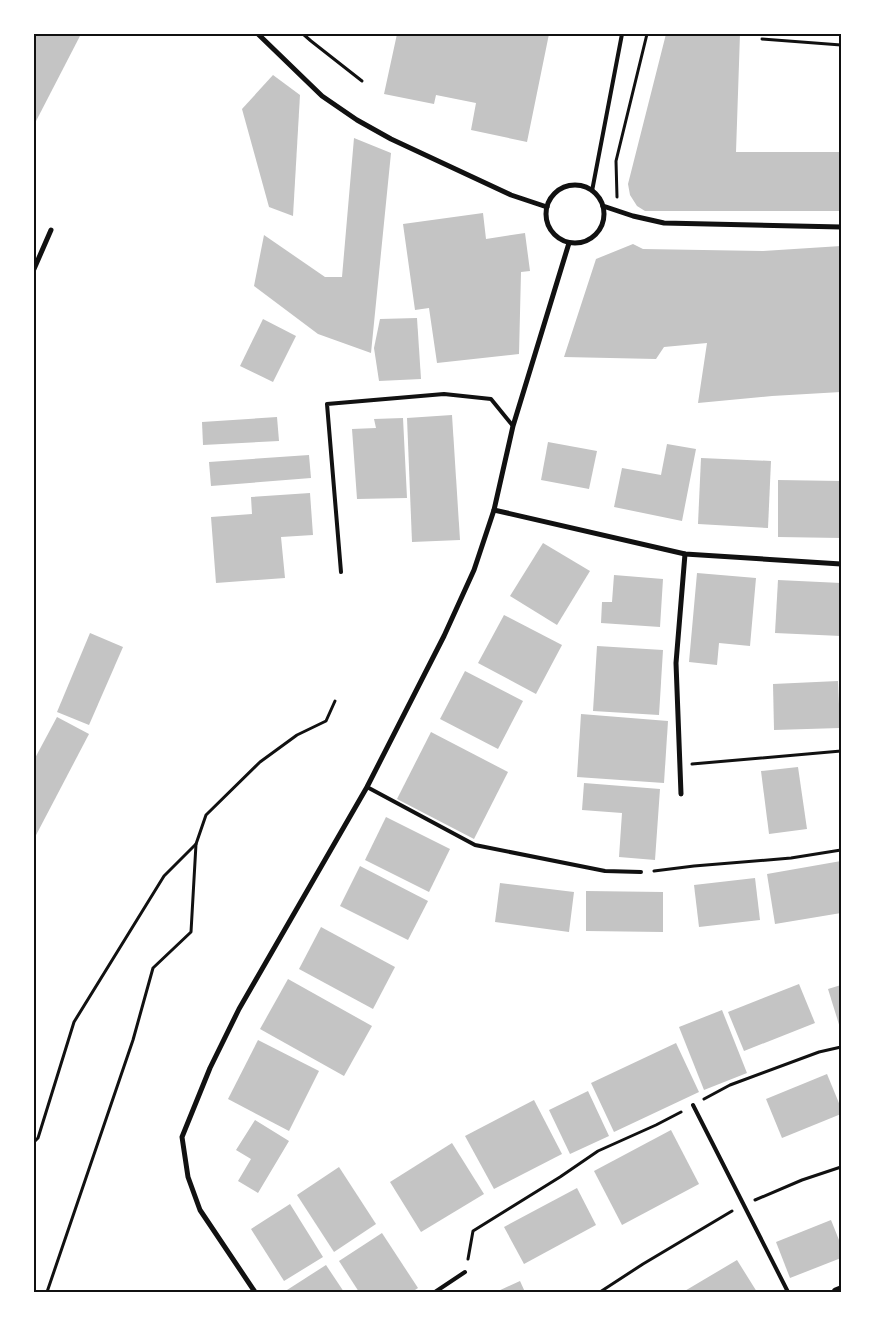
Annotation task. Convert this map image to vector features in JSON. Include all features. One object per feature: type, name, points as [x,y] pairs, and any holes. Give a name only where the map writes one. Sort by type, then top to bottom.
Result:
[{"type":"street","points":[[258,34],[322,96],[357,120],[391,139],[511,195],[547,207]]},
{"type":"street","points":[[575,185],[592,191],[603,206],[604,216],[597,234],[589,240],[580,243],[569,243],[561,240],[548,225],[547,207],[551,198],[557,191],[575,185]]},
{"type":"street","points":[[603,206],[633,216],[664,223],[841,227]]},
{"type":"street","points":[[34,269],[51,230]]},
{"type":"street","points":[[255,1292],[200,1210],[188,1177],[182,1137],[210,1068],[239,1009],[367,787],[474,570],[494,510],[513,426],[569,243]]},
{"type":"street","points":[[494,510],[685,554],[841,564]]},
{"type":"street","points":[[681,794],[676,663],[685,554]]},
{"type":"street","points":[[836,1292],[841,1290]]},
{"type":"lane","points":[[592,191],[622,34]]},
{"type":"lane","points":[[341,572],[326,404],[444,394],[491,399],[513,426]]},
{"type":"lane","points":[[367,787],[475,845],[605,870],[641,872]]},
{"type":"lane","points":[[693,1105],[788,1292]]},
{"type":"lane","points":[[435,1292],[465,1272]]},
{"type":"path","points":[[304,34],[362,81]]},
{"type":"path","points":[[618,211],[616,162],[647,34]]},
{"type":"path","points":[[762,39],[841,45]]},
{"type":"path","points":[[47,1292],[133,1040],[153,968],[191,932],[196,844],[206,815],[260,762],[297,735],[326,721],[335,701]]},
{"type":"path","points":[[679,765],[841,751]]},
{"type":"path","points":[[34,1142],[38,1138],[74,1022],[164,876],[196,844]]},
{"type":"path","points":[[641,872],[791,858],[841,850]]},
{"type":"path","points":[[465,1272],[473,1231],[560,1177],[598,1150],[656,1125],[730,1085],[819,1052],[841,1047]]},
{"type":"path","points":[[600,1292],[643,1264],[743,1205],[802,1180],[841,1167]]},
{"type":"building","points":[[34,34],[81,34],[34,125]]},
{"type":"building","points":[[397,34],[549,34],[527,142],[471,130],[476,103],[436,95],[434,104],[384,94]]},
{"type":"building","points":[[666,34],[740,34],[736,152],[841,152],[841,211],[645,211],[637,206],[630,195],[628,184]]},
{"type":"building","points":[[273,75],[300,95],[293,216],[269,207],[242,109]]},
{"type":"building","points":[[354,138],[391,153],[371,353],[318,334],[254,286],[264,235],[325,277],[342,277]]},
{"type":"building","points":[[483,213],[486,239],[525,233],[530,271],[521,272],[519,354],[437,363],[429,308],[415,310],[403,224]]},
{"type":"building","points":[[633,244],[643,249],[763,251],[841,246],[841,392],[698,403],[707,343],[664,347],[656,359],[564,357],[596,259]]},
{"type":"building","points":[[417,318],[421,379],[379,381],[374,348],[380,319]]},
{"type":"building","points":[[263,319],[296,336],[273,382],[240,366]]},
{"type":"building","points":[[452,415],[460,540],[412,542],[407,418]]},
{"type":"building","points":[[277,417],[279,441],[203,445],[202,422]]},
{"type":"building","points":[[403,418],[407,498],[357,499],[352,429],[376,428],[374,419]]},
{"type":"building","points":[[548,442],[597,451],[589,489],[541,480]]},
{"type":"building","points":[[667,444],[696,449],[682,521],[614,507],[622,468],[661,475]]},
{"type":"building","points":[[309,455],[311,478],[211,486],[209,462]]},
{"type":"building","points":[[701,458],[771,461],[768,528],[698,524]]},
{"type":"building","points":[[778,480],[841,481],[841,538],[778,537]]},
{"type":"building","points":[[310,493],[313,535],[281,537],[285,578],[216,583],[211,517],[252,514],[251,497]]},
{"type":"building","points":[[543,543],[590,571],[557,625],[510,596]]},
{"type":"building","points":[[697,573],[756,578],[750,646],[719,643],[717,665],[689,662]]},
{"type":"building","points":[[614,575],[663,579],[660,627],[601,623],[602,602],[612,602]]},
{"type":"building","points":[[778,580],[841,583],[841,636],[775,633]]},
{"type":"building","points":[[504,615],[562,645],[536,694],[478,663]]},
{"type":"building","points":[[90,633],[123,647],[89,725],[57,712]]},
{"type":"building","points":[[597,646],[663,650],[659,715],[593,711]]},
{"type":"building","points":[[465,671],[523,701],[498,749],[440,719]]},
{"type":"building","points":[[838,681],[840,728],[774,730],[773,684]]},
{"type":"building","points":[[581,714],[668,721],[664,783],[577,777]]},
{"type":"building","points":[[57,717],[89,734],[34,839],[34,760]]},
{"type":"building","points":[[431,732],[508,772],[474,839],[397,799]]},
{"type":"building","points":[[798,767],[807,829],[769,834],[761,771]]},
{"type":"building","points":[[584,783],[660,789],[655,860],[619,857],[622,813],[582,810]]},
{"type":"building","points":[[386,817],[450,849],[429,892],[365,860]]},
{"type":"building","points":[[841,861],[841,913],[775,924],[767,874]]},
{"type":"building","points":[[360,866],[428,901],[408,940],[340,906]]},
{"type":"building","points":[[755,878],[760,920],[699,927],[694,885]]},
{"type":"building","points":[[500,883],[574,892],[569,932],[495,922]]},
{"type":"building","points":[[586,891],[663,892],[663,932],[586,931]]},
{"type":"building","points":[[321,927],[395,967],[373,1009],[299,969]]},
{"type":"building","points":[[288,979],[372,1026],[344,1076],[260,1029]]},
{"type":"building","points":[[799,984],[815,1023],[744,1051],[728,1012]]},
{"type":"building","points":[[841,985],[841,1031],[828,989]]},
{"type":"building","points":[[722,1010],[747,1073],[704,1090],[679,1027]]},
{"type":"building","points":[[258,1040],[319,1071],[289,1131],[228,1099]]},
{"type":"building","points":[[676,1043],[699,1092],[614,1132],[591,1083]]},
{"type":"building","points":[[827,1074],[841,1108],[841,1114],[782,1138],[766,1099]]},
{"type":"building","points":[[588,1091],[609,1136],[570,1154],[549,1110]]},
{"type":"building","points":[[534,1100],[562,1154],[494,1189],[465,1136]]},
{"type":"building","points":[[255,1120],[289,1141],[258,1193],[238,1181],[251,1159],[236,1150]]},
{"type":"building","points":[[671,1130],[699,1184],[622,1225],[594,1171]]},
{"type":"building","points":[[452,1143],[484,1194],[421,1232],[390,1182]]},
{"type":"building","points":[[339,1167],[376,1224],[334,1252],[297,1195]]},
{"type":"building","points":[[577,1188],[596,1225],[524,1264],[504,1227]]},
{"type":"building","points":[[290,1204],[323,1257],[284,1281],[251,1229]]},
{"type":"building","points":[[831,1220],[841,1245],[841,1258],[790,1278],[776,1242]]},
{"type":"building","points":[[382,1233],[418,1288],[412,1292],[359,1292],[339,1261]]},
{"type":"building","points":[[737,1260],[757,1292],[683,1292]]},
{"type":"building","points":[[326,1265],[344,1292],[289,1292],[287,1290]]},
{"type":"building","points":[[520,1281],[525,1292],[496,1292]]}]
